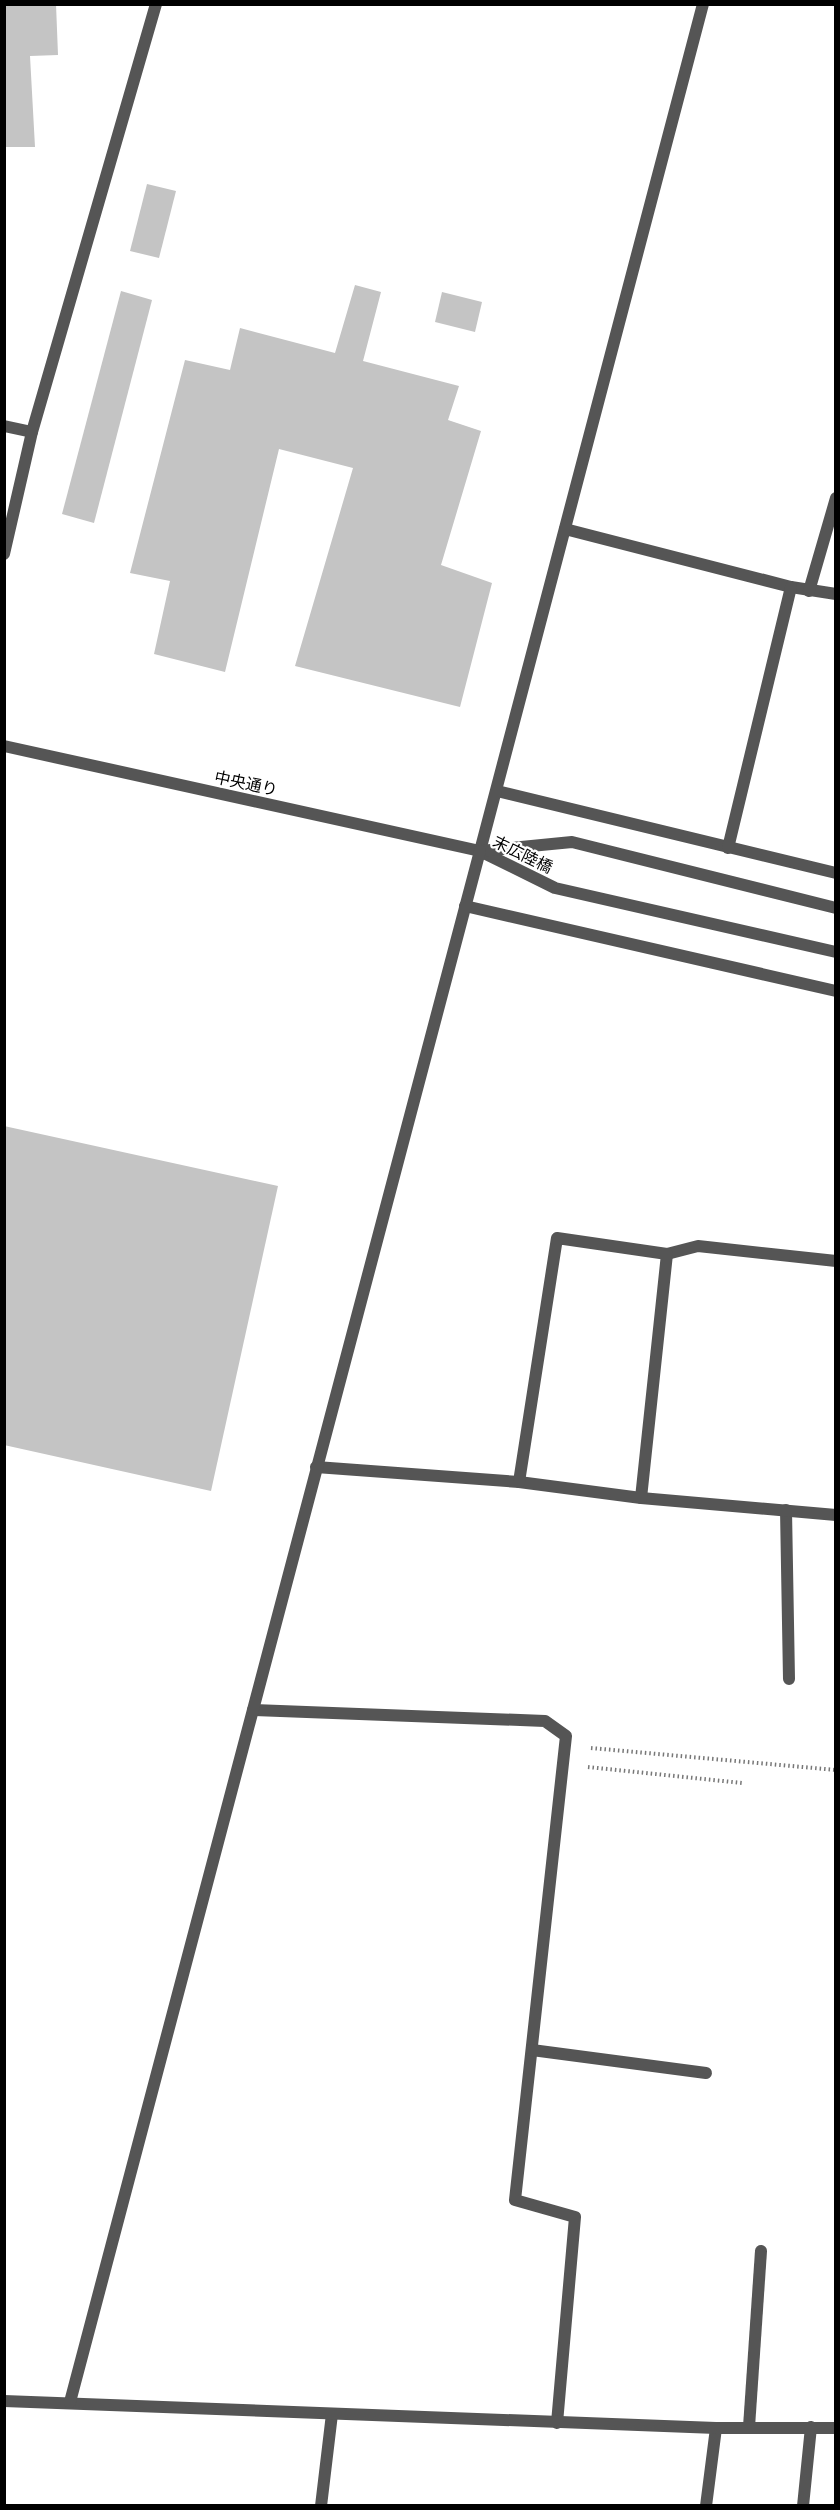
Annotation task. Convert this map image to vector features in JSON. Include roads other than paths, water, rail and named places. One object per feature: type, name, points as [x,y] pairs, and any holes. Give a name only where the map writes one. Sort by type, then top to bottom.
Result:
[{"type":"street","points":[[4,554],[32,432],[156,4]]},
{"type":"street","points":[[70,2402],[703,4]]},
{"type":"street","points":[[4,426],[32,432]]},
{"type":"street","points":[[810,591],[836,498]]},
{"type":"street","points":[[565,529],[791,587],[836,594]]},
{"type":"street","points":[[728,848],[791,587]]},
{"type":"street","name":"中央通り","points":[[4,746],[480,851]]},
{"type":"street","points":[[497,791],[836,873]]},
{"type":"street","name":"末広陸橋","points":[[480,851],[572,842],[836,908]]},
{"type":"street","name":"末広陸橋","points":[[480,851],[555,888],[836,952]]},
{"type":"street","points":[[465,906],[836,991]]},
{"type":"street","points":[[519,1482],[557,1238],[667,1254],[698,1246],[836,1261]]},
{"type":"street","points":[[641,1498],[667,1254]]},
{"type":"street","points":[[316,1467],[519,1482],[641,1498],[836,1515]]},
{"type":"street","points":[[786,1510],[789,1679]]},
{"type":"street","points":[[254,1710],[545,1721],[566,1736],[515,2200],[575,2217],[557,2423]]},
{"type":"street","points":[[532,2050],[706,2073]]},
{"type":"street","points":[[749,2427],[761,2251]]},
{"type":"street","points":[[4,2401],[557,2423],[716,2428],[836,2428]]},
{"type":"street","points":[[321,2505],[332,2414]]},
{"type":"street","points":[[803,2505],[811,2427]]},
{"type":"street","points":[[706,2505],[716,2428]]}]
